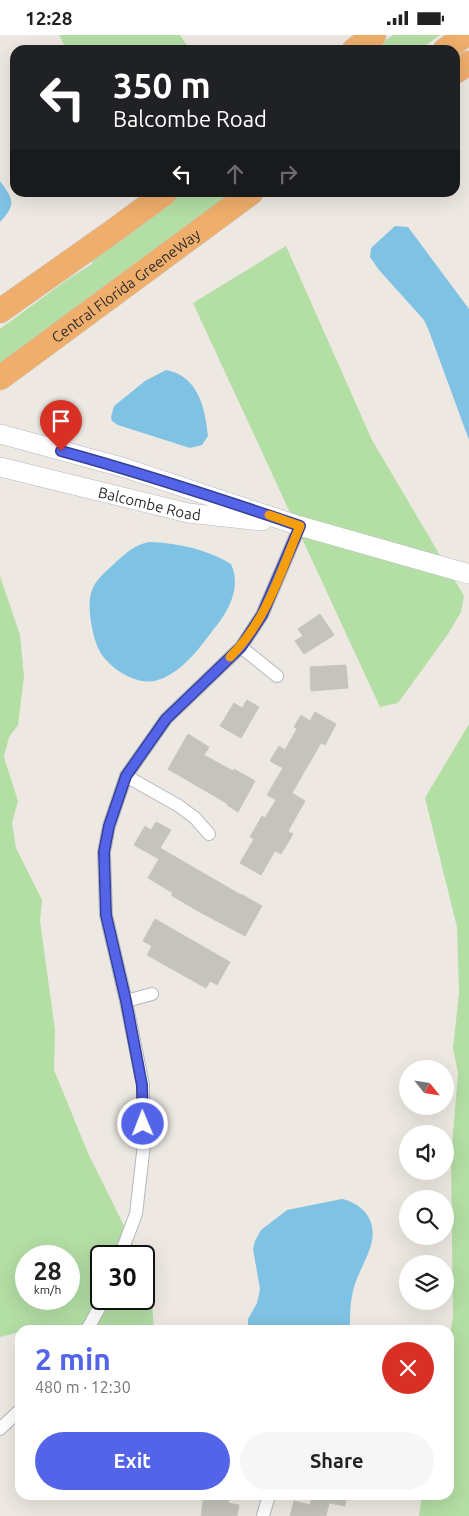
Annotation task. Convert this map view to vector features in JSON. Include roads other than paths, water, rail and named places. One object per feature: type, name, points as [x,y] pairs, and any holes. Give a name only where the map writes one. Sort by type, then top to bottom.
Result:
[{"type":"highway","points":[[361,45],[374,35]]},
{"type":"highway","points":[[452,45],[465,35]]},
{"type":"highway","points":[[0,311],[159,197]]},
{"type":"highway","name":"Central Florida GreeneWay","points":[[0,378],[246,197]]},
{"type":"highway","points":[[141,273],[261,197]]},
{"type":"street","name":"Balcombe Road","points":[[0,434],[125,468],[300,526],[469,574]]},
{"type":"street","name":"Balcombe Road","points":[[0,467],[188,513],[300,526]]},
{"type":"street","points":[[124,1245],[136,1214],[144,1143],[142,1085],[126,1001],[106,915],[104,852],[109,826],[126,776],[166,719],[241,647],[262,615],[300,526]]},
{"type":"street","points":[[241,647],[277,676]]},
{"type":"street","points":[[126,776],[179,806],[195,818],[209,834]]},
{"type":"street","points":[[126,1001],[152,994]]},
{"type":"street","points":[[90,1325],[98,1310]]},
{"type":"street","points":[[0,1429],[15,1414]]},
{"type":"street","points":[[263,1516],[268,1500]]},
{"type":"water","points":[[0,181],[8,192],[11,206],[0,222]]},
{"type":"water","points":[[395,226],[408,227],[469,309],[469,440],[424,320],[379,270],[370,257],[371,248]]},
{"type":"water","points":[[166,370],[177,373],[186,379],[198,394],[205,414],[208,436],[202,445],[190,448],[118,425],[112,421],[111,417],[114,406],[145,381]]},
{"type":"water","points":[[149,542],[192,548],[212,554],[231,564],[235,582],[232,599],[228,608],[219,623],[195,653],[172,674],[154,681],[138,680],[130,677],[107,661],[98,648],[91,621],[90,606],[91,593],[102,575],[135,547]]},
{"type":"water","points":[[342,1199],[360,1207],[370,1221],[373,1230],[372,1239],[367,1257],[353,1290],[350,1325],[248,1325],[248,1319],[257,1303],[260,1289],[253,1249],[255,1241],[261,1230],[287,1210]]}]
